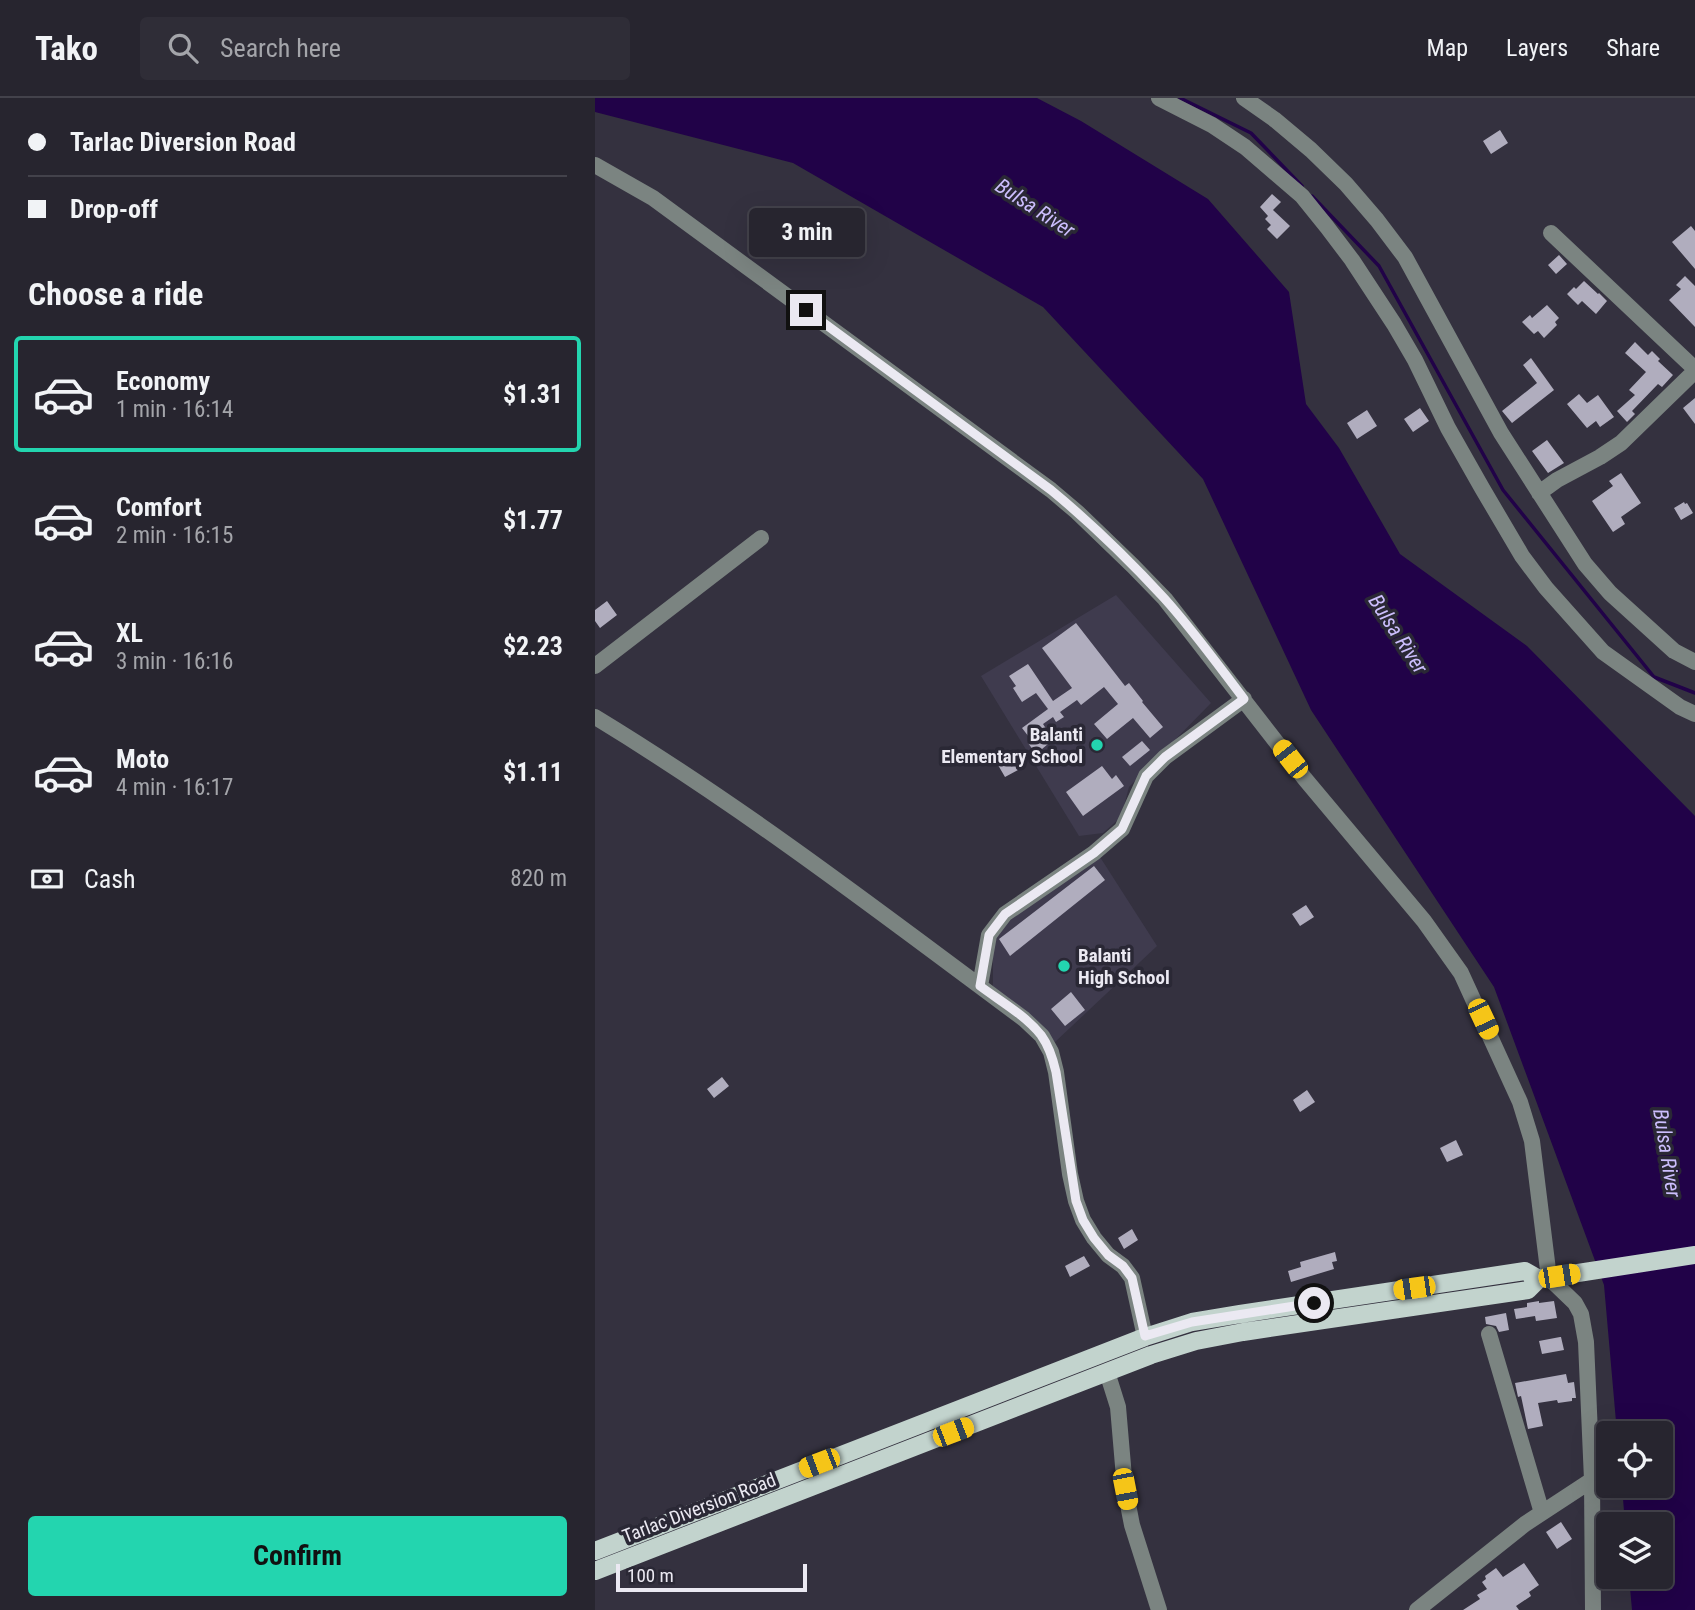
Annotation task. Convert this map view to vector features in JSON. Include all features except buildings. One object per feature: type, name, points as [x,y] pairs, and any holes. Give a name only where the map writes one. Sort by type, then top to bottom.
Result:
[{"type":"main road","name":"Tarlac Diversion Road","points":[[595,1571],[1151,1355],[1196,1341],[1528,1290],[1549,1278],[1695,1255]]},
{"type":"main road","name":"Tarlac Diversion Road","points":[[595,1551],[1145,1336],[1192,1322],[1525,1271],[1549,1278]]},
{"type":"main road","points":[[1145,1336],[1151,1355]]},
{"type":"main road","points":[[1100,1354],[1107,1372]]},
{"type":"street","points":[[1159,98],[1212,125],[1245,147],[1302,196],[1352,260],[1394,324],[1482,488],[1522,556],[1546,588],[1603,652],[1680,707],[1695,714]]},
{"type":"street","points":[[1244,98],[1302,142],[1346,184],[1377,220],[1405,257],[1501,433],[1585,564],[1610,593],[1674,651],[1695,662]]},
{"type":"street","points":[[595,165],[653,198],[1051,490],[1077,512],[1165,599],[1305,779],[1424,921],[1461,973],[1520,1102],[1532,1140],[1549,1278],[1575,1303],[1584,1327],[1592,1480],[1593,1610]]},
{"type":"street","points":[[1539,493],[1621,443],[1695,370],[1551,233]]},
{"type":"street","points":[[595,666],[761,538]]},
{"type":"street","points":[[980,986],[989,935],[1005,914],[1094,853],[1122,829],[1146,776],[1165,757],[1244,699]]},
{"type":"street","points":[[595,717],[655,753],[771,833],[980,986],[1042,1036],[1051,1052],[1056,1072],[1076,1201],[1094,1238],[1132,1278],[1145,1336]]},
{"type":"street","points":[[1489,1334],[1542,1513]]},
{"type":"street","points":[[1107,1372],[1118,1407],[1125,1489],[1132,1525],[1159,1610]]},
{"type":"street","points":[[1417,1610],[1525,1524],[1592,1480]]},
{"type":"shaded area","name":"Balanti Elementary School","points":[[1116,595],[1211,703],[1129,787],[1121,817],[1103,833],[1079,836],[981,676]]},
{"type":"shaded area","name":"Balanti High School","points":[[1100,857],[1157,946],[1055,1042],[993,986],[993,939],[1006,923]]},
{"type":"water","name":"Bulsa River","points":[[595,98],[1037,98],[1081,121],[1208,199],[1289,292],[1306,404],[1339,448],[1400,554],[1527,646],[1695,816],[1695,1610],[1632,1610],[1630,1589],[1673,1589],[1673,1512],[1624,1512],[1623,1498],[1673,1498],[1673,1421],[1616,1421],[1604,1285],[1494,987],[1311,710],[1203,479],[1043,307],[793,163],[595,112]]},
{"type":"waterway","points":[[1180,98],[1251,133],[1302,186]]},
{"type":"waterway","points":[[1312,196],[1379,266],[1503,490],[1654,677],[1695,693]]},
{"type":"place","name":"Balanti Elementary School","points":[[1097,745]]},
{"type":"place","name":"Balanti High School","points":[[1064,966]]},
{"type":"route","points":[[806,310],[1051,490],[1077,512],[1165,599],[1244,699],[1165,757],[1146,776],[1122,829],[1094,853],[1005,914],[989,935],[980,986],[1024,1019],[1042,1036],[1051,1052],[1076,1201],[1094,1238],[1132,1278],[1145,1336],[1192,1322],[1314,1303]]}]
